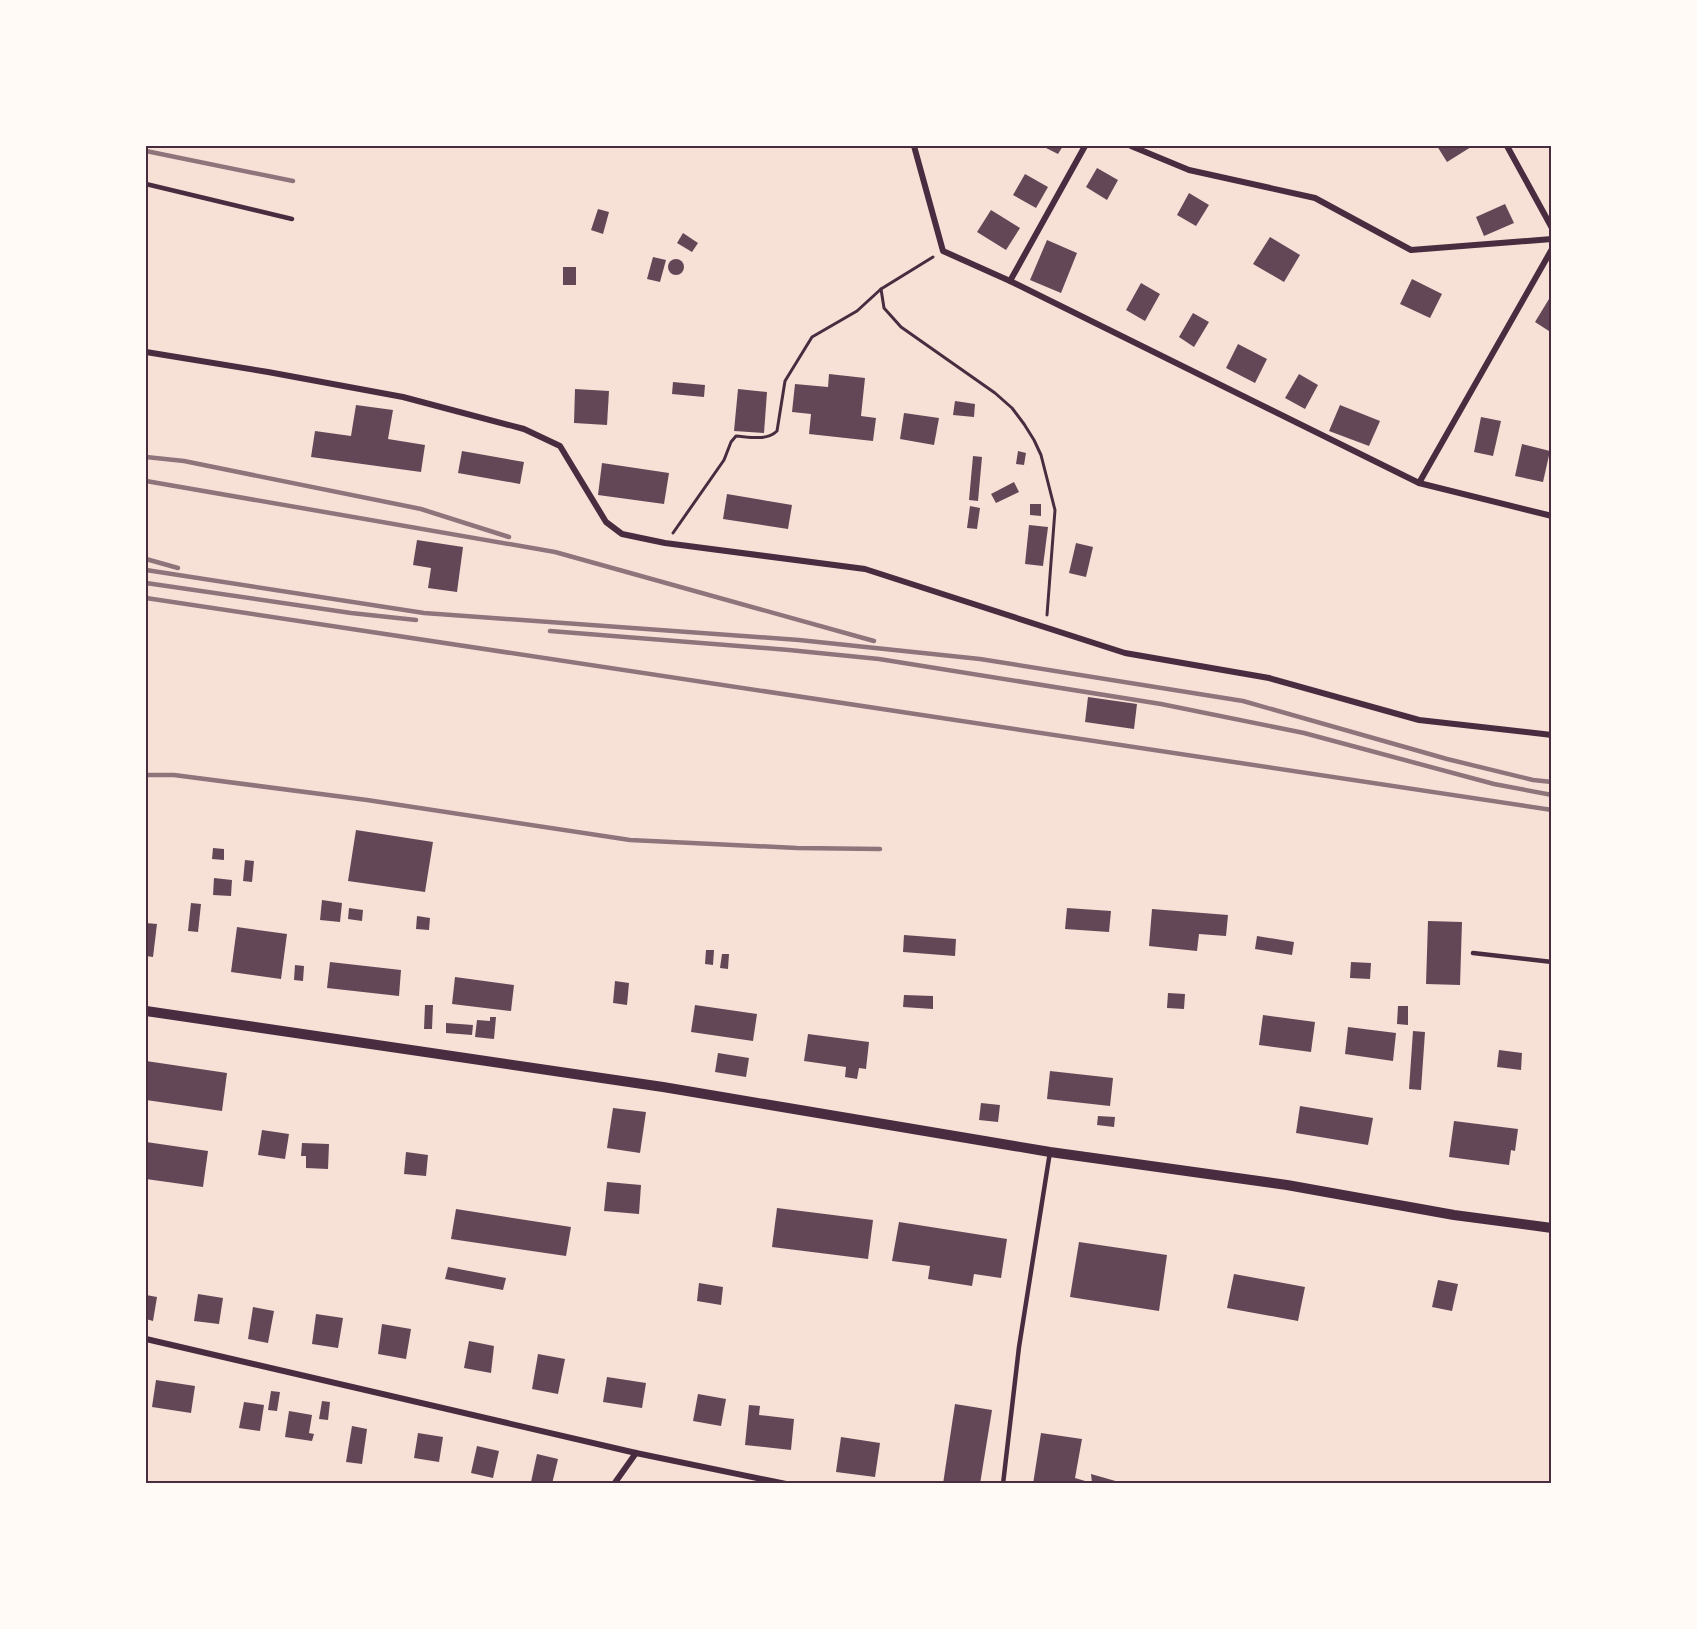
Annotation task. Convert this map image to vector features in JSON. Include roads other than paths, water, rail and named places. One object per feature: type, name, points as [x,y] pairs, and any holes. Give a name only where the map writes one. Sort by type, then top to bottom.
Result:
[{"type":"street","points":[[914,146],[943,251],[1011,281],[1419,483],[1551,516]]},
{"type":"street","points":[[1011,281],[1085,146]]},
{"type":"street","points":[[1131,146],[1189,170],[1315,198],[1411,250],[1551,239]]},
{"type":"street","points":[[1507,146],[1551,228]]},
{"type":"street","points":[[1419,483],[1551,249]]},
{"type":"street","points":[[146,352],[403,397],[524,429],[560,446],[606,522],[622,534],[665,543],[865,569],[1125,653],[1269,678],[1419,720],[1551,735]]},
{"type":"street","points":[[146,1011],[663,1087],[1050,1152],[1287,1185],[1454,1215],[1551,1228]]},
{"type":"street","points":[[146,1339],[636,1453],[786,1484]]},
{"type":"street","points":[[614,1484],[636,1453]]},
{"type":"lane","points":[[146,184],[292,219]]},
{"type":"lane","points":[[1473,953],[1551,962]]},
{"type":"lane","points":[[1003,1484],[1019,1347],[1050,1152]]},
{"type":"railway","points":[[146,151],[293,181]]},
{"type":"railway","points":[[146,457],[184,461],[421,509],[509,537]]},
{"type":"railway","points":[[146,481],[555,552],[874,641]]},
{"type":"railway","points":[[146,559],[178,568]]},
{"type":"railway","points":[[146,570],[424,613],[799,640],[980,659],[1243,701],[1447,759],[1533,780],[1552,782]]},
{"type":"railway","points":[[146,583],[351,613],[416,620]]},
{"type":"railway","points":[[146,598],[1552,810]]},
{"type":"railway","points":[[550,631],[879,659],[1161,704],[1304,733],[1494,784],[1552,795]]},
{"type":"railway","points":[[146,775],[174,775],[367,800],[630,840],[797,848],[880,849]]}]
